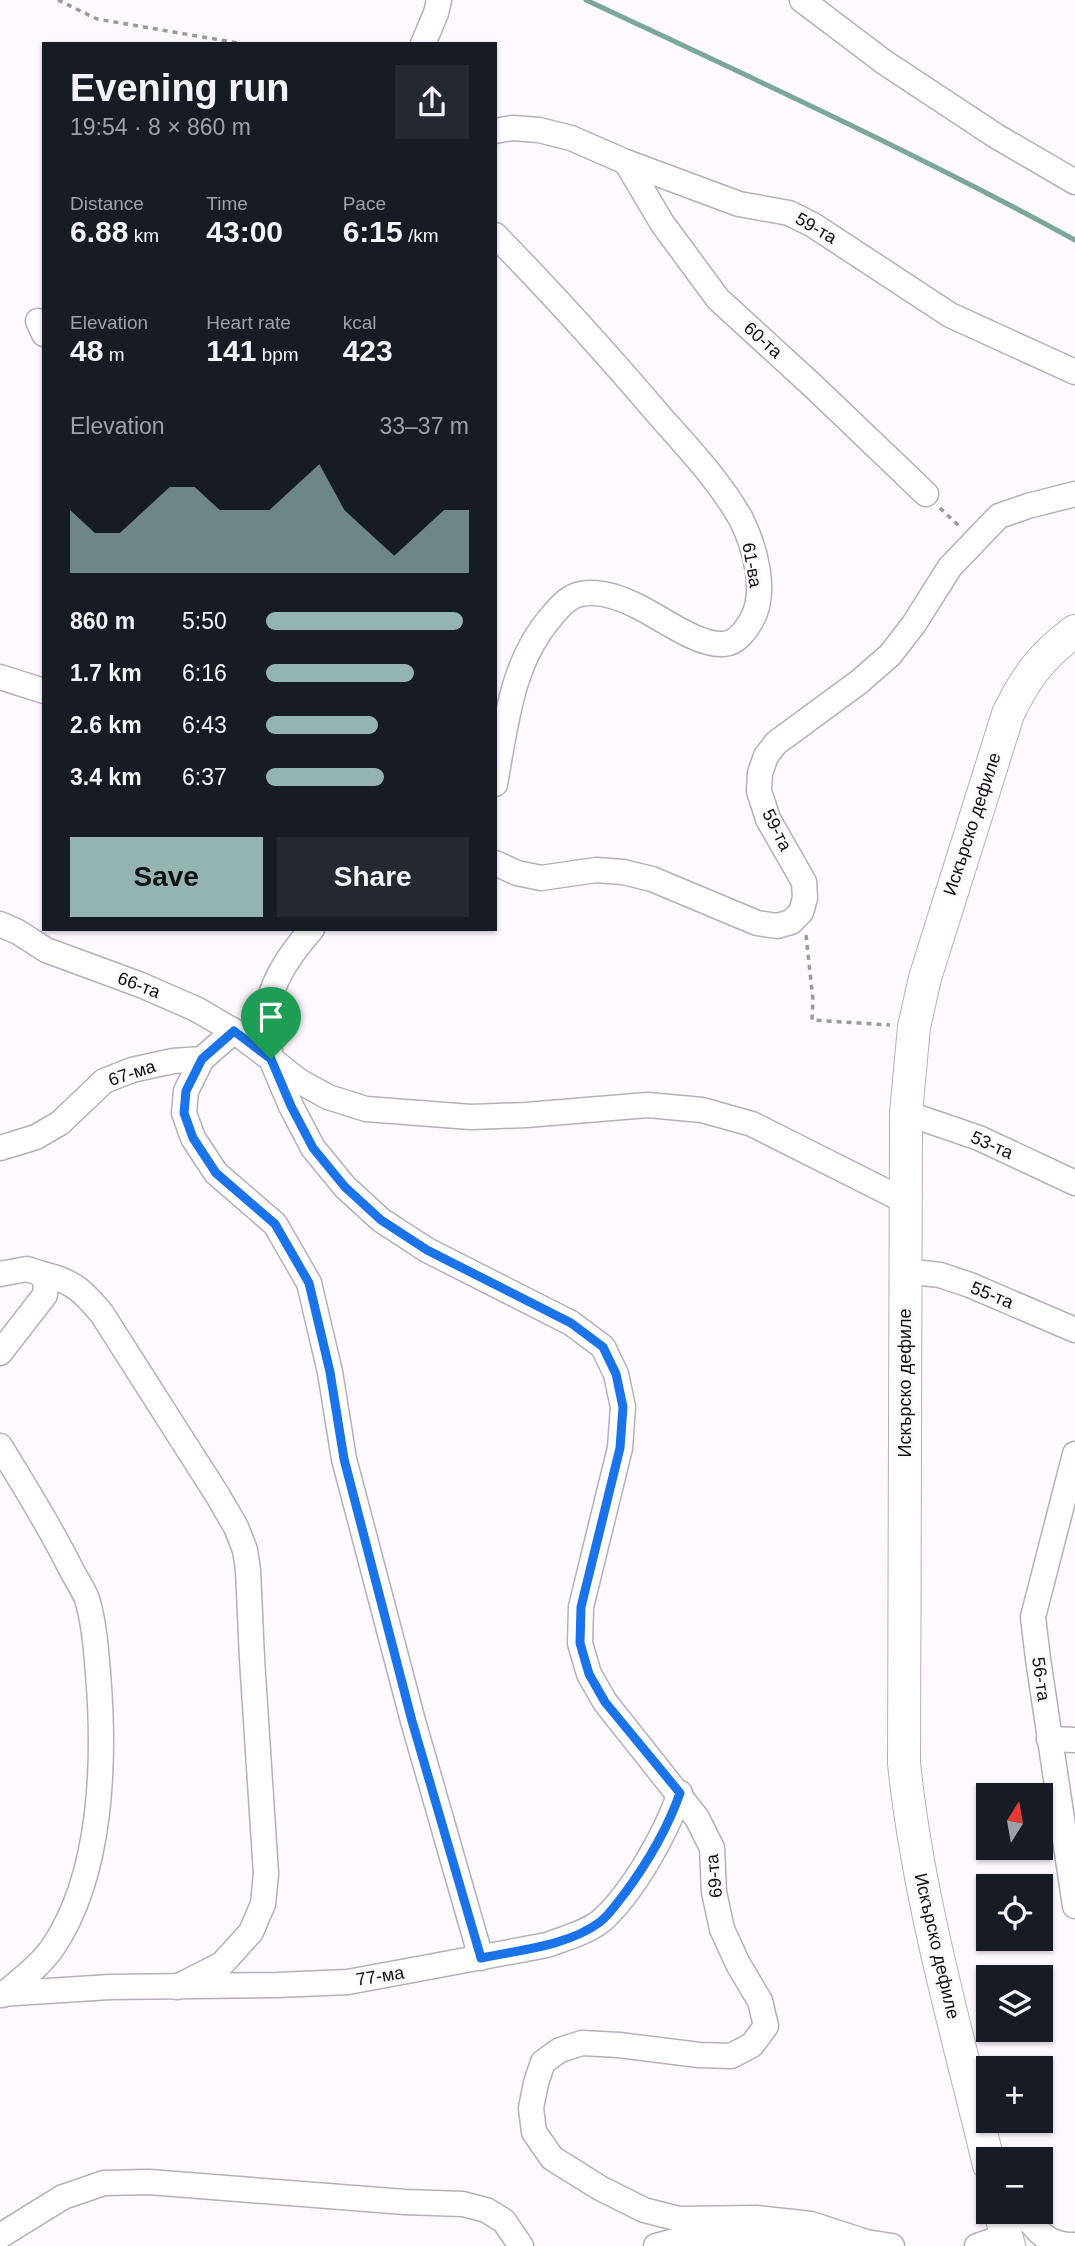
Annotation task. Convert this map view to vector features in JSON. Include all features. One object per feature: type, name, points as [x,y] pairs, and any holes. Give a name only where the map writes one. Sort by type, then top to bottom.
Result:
[{"type":"main road","name":"Искърско дефиле","points":[[985,2147],[927,1907],[910,1824],[904,1763],[906,1113],[914,1027],[925,978],[1008,714],[1021,686],[1041,659],[1075,631]]},
{"type":"street","points":[[424,42],[439,0]]},
{"type":"street","points":[[802,0],[884,62],[996,136],[1075,182]]},
{"type":"street","name":"59-та","points":[[497,131],[512,128],[539,130],[571,138],[626,162],[739,204],[789,213],[813,225],[950,315],[1075,372]]},
{"type":"street","name":"60-та","points":[[626,162],[662,223],[718,299],[926,494]]},
{"type":"street","name":"61-ва","points":[[497,237],[605,352],[718,483],[742,522],[754,555],[759,585],[755,614],[743,635],[725,644],[702,640],[635,605],[609,595],[580,594],[561,605],[541,628],[525,654],[514,685],[497,774]]},
{"type":"street","name":"59-та","points":[[802,908],[805,898],[804,882],[768,819],[759,791],[760,773],[766,756],[776,743],[859,682],[890,655],[915,624],[950,567],[999,516],[1075,494]]},
{"type":"street","points":[[0,677],[42,690]]},
{"type":"street","points":[[497,864],[517,873],[541,878],[596,870],[623,872],[652,879],[757,923],[776,926],[791,922],[802,908]]},
{"type":"street","name":"66-та","points":[[0,924],[46,950],[141,985],[196,1009],[234,1031],[271,1059]]},
{"type":"street","points":[[310,931],[290,954],[273,989],[266,1021],[271,1059],[299,1081],[328,1097],[378,1110],[471,1117],[648,1105],[702,1110],[752,1124],[905,1201]]},
{"type":"street","points":[[234,1031],[202,1059],[186,1091],[184,1113],[193,1138],[216,1173],[275,1224],[309,1283],[330,1372],[344,1459],[412,1721],[481,1958]]},
{"type":"street","name":"67-ма","points":[[0,1148],[36,1138],[60,1122],[104,1081],[132,1070],[202,1059]]},
{"type":"street","name":"69-та","points":[[271,1059],[313,1148],[345,1187],[381,1220],[427,1250],[571,1323],[603,1347],[616,1374],[623,1407],[620,1448],[581,1607],[580,1643],[589,1674],[605,1702],[698,1818],[712,1847],[714,1892],[722,1929],[738,1964],[760,2001],[766,2026],[752,2045],[731,2056],[582,2043],[560,2050],[543,2062],[536,2082],[531,2108],[534,2132],[552,2158],[600,2188],[644,2210],[679,2219],[757,2218],[811,2224],[866,2242],[892,2246]]},
{"type":"street","name":"53-та","points":[[906,1113],[979,1138],[1075,1183]]},
{"type":"street","points":[[0,1274],[27,1269],[72,1283],[85,1293],[102,1314],[218,1496],[236,1527],[245,1550],[266,1874],[262,1904],[251,1931],[222,1964],[177,1987]]},
{"type":"street","name":"55-та","points":[[905,1271],[940,1275],[1075,1330]]},
{"type":"street","points":[[0,1353],[45,1295],[46,1285],[42,1274]]},
{"type":"street","points":[[0,1446],[64,1552],[86,1599],[96,1645],[102,1767],[88,1864],[71,1910],[52,1947],[30,1972],[1,1994]]},
{"type":"street","name":"56-та","points":[[1075,1454],[1034,1617],[1049,1739],[1075,1906]]},
{"type":"street","points":[[1049,1739],[1075,1741]]},
{"type":"street","name":"77-ма","points":[[1,1994],[85,1988],[348,1982],[547,1944],[578,1934],[600,1922],[624,1894],[657,1845],[680,1793]]},
{"type":"street","points":[[0,2236],[63,2197],[104,2183],[149,2182],[463,2204],[486,2210],[504,2221],[522,2246]]},
{"type":"street","points":[[1003,2230],[1036,2231],[1049,2242],[1075,2245]]},
{"type":"street","points":[[656,2246],[690,2237],[866,2242]]},
{"type":"path","points":[[58,0],[97,19],[232,42]]},
{"type":"path","points":[[926,494],[974,540]]},
{"type":"path","points":[[802,908],[809,960],[812,1020],[914,1027]]},
{"type":"waterway","points":[[586,0],[894,146],[1075,240]]},
{"type":"route","points":[[234,1031],[271,1059],[313,1148],[345,1187],[381,1220],[427,1250],[571,1323],[603,1347],[616,1374],[623,1407],[620,1448],[581,1607],[580,1643],[589,1674],[605,1702],[680,1793],[657,1845],[639,1873],[600,1922],[578,1934],[547,1944],[481,1958],[412,1721],[344,1459],[330,1372],[309,1283],[275,1224],[216,1173],[193,1138],[184,1113],[186,1091],[202,1059],[234,1031]]}]
